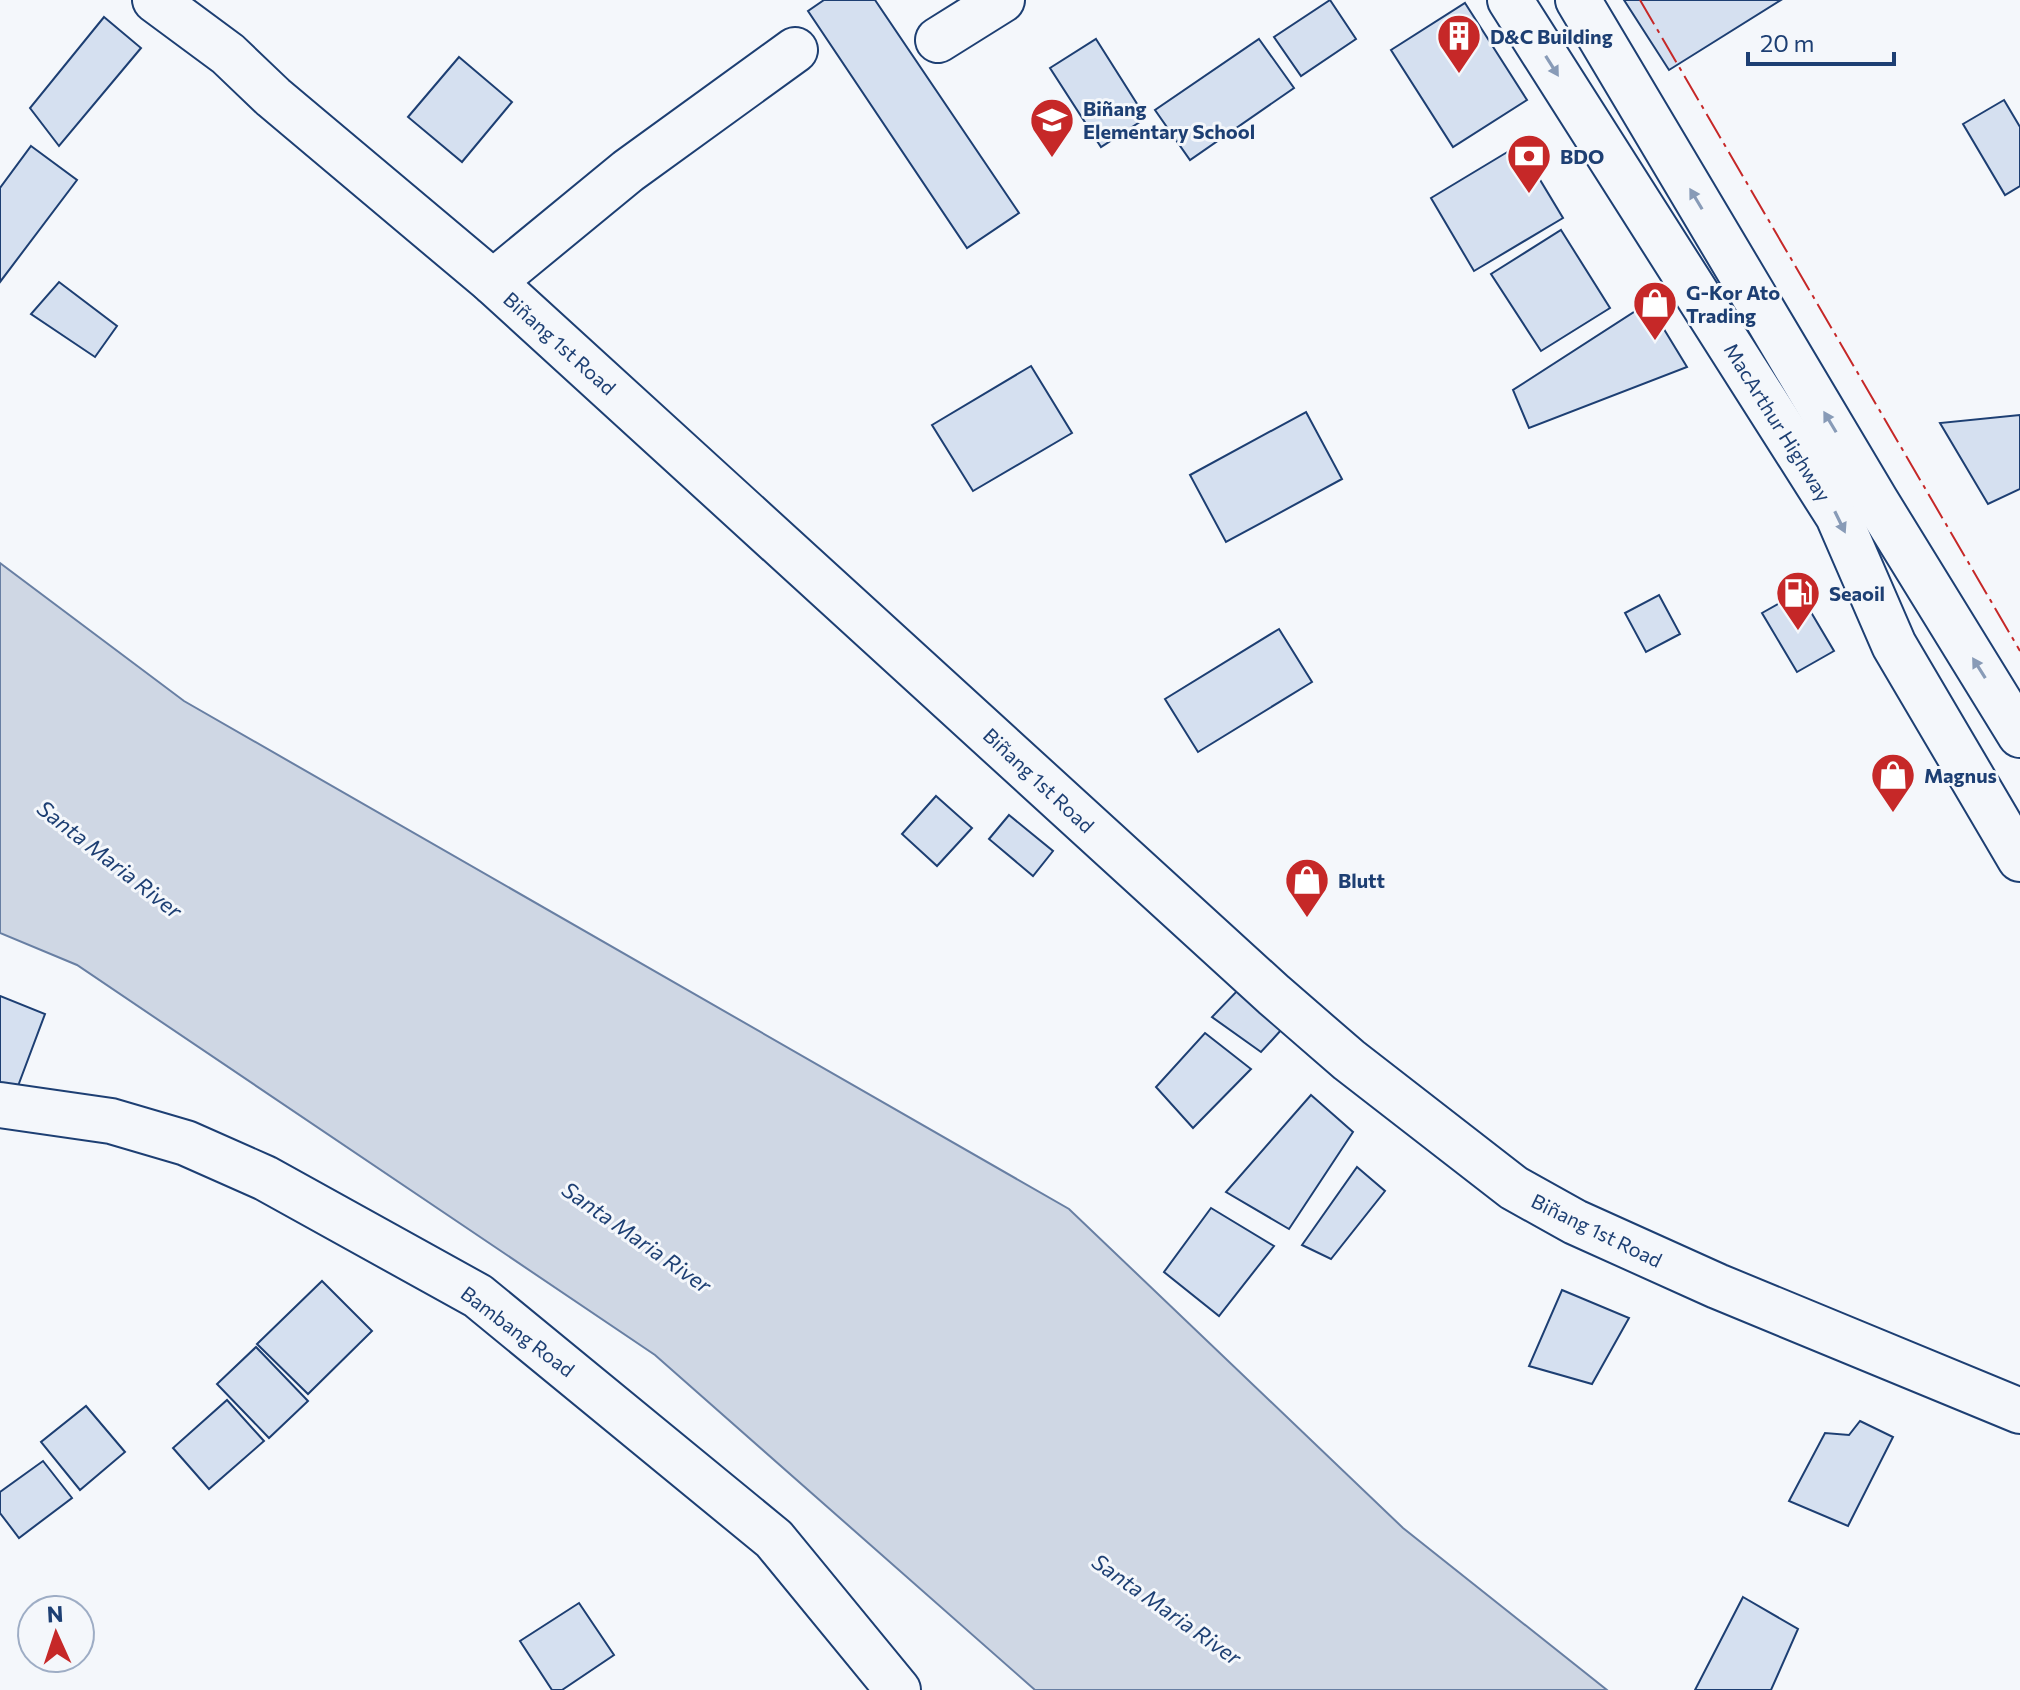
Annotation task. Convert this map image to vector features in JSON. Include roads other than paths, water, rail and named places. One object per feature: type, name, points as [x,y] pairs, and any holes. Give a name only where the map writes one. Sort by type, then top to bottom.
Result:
[{"type":"main road","name":"Biñang 1st Road","points":[[155,0],[228,54],[273,97],[493,282],[1274,995],[1349,1060],[1514,1188],[1575,1222],[1717,1286],[2020,1411]]},
{"type":"main road","points":[[938,40],[1002,0]]},
{"type":"main road","name":"MacArthur Highway","points":[[1510,0],[1838,516],[1894,645],[2020,859]]},
{"type":"main road","points":[[1578,0],[2020,735]]},
{"type":"main road","points":[[493,282],[628,171],[795,50]]},
{"type":"main road","name":"Bambang Road","points":[[0,1105],[111,1121],[186,1143],[265,1178],[478,1296],[774,1539],[898,1690]]},
{"type":"water","name":"Santa Maria River","points":[[0,563],[184,701],[1069,1209],[1403,1528],[1607,1690],[1035,1690],[655,1355],[77,965],[0,933]]},
{"type":"place","name":"D&C Building","points":[[1459,75]]},
{"type":"place","name":"Biñang Elementary School","points":[[1052,159]]},
{"type":"place","name":"BDO","points":[[1529,195]]},
{"type":"place","name":"G-Kor Ato Trading","points":[[1655,342]]},
{"type":"place","name":"Seaoil","points":[[1798,632]]},
{"type":"place","name":"Magnus","points":[[1893,814]]},
{"type":"place","name":"Blutt","points":[[1307,919]]}]
